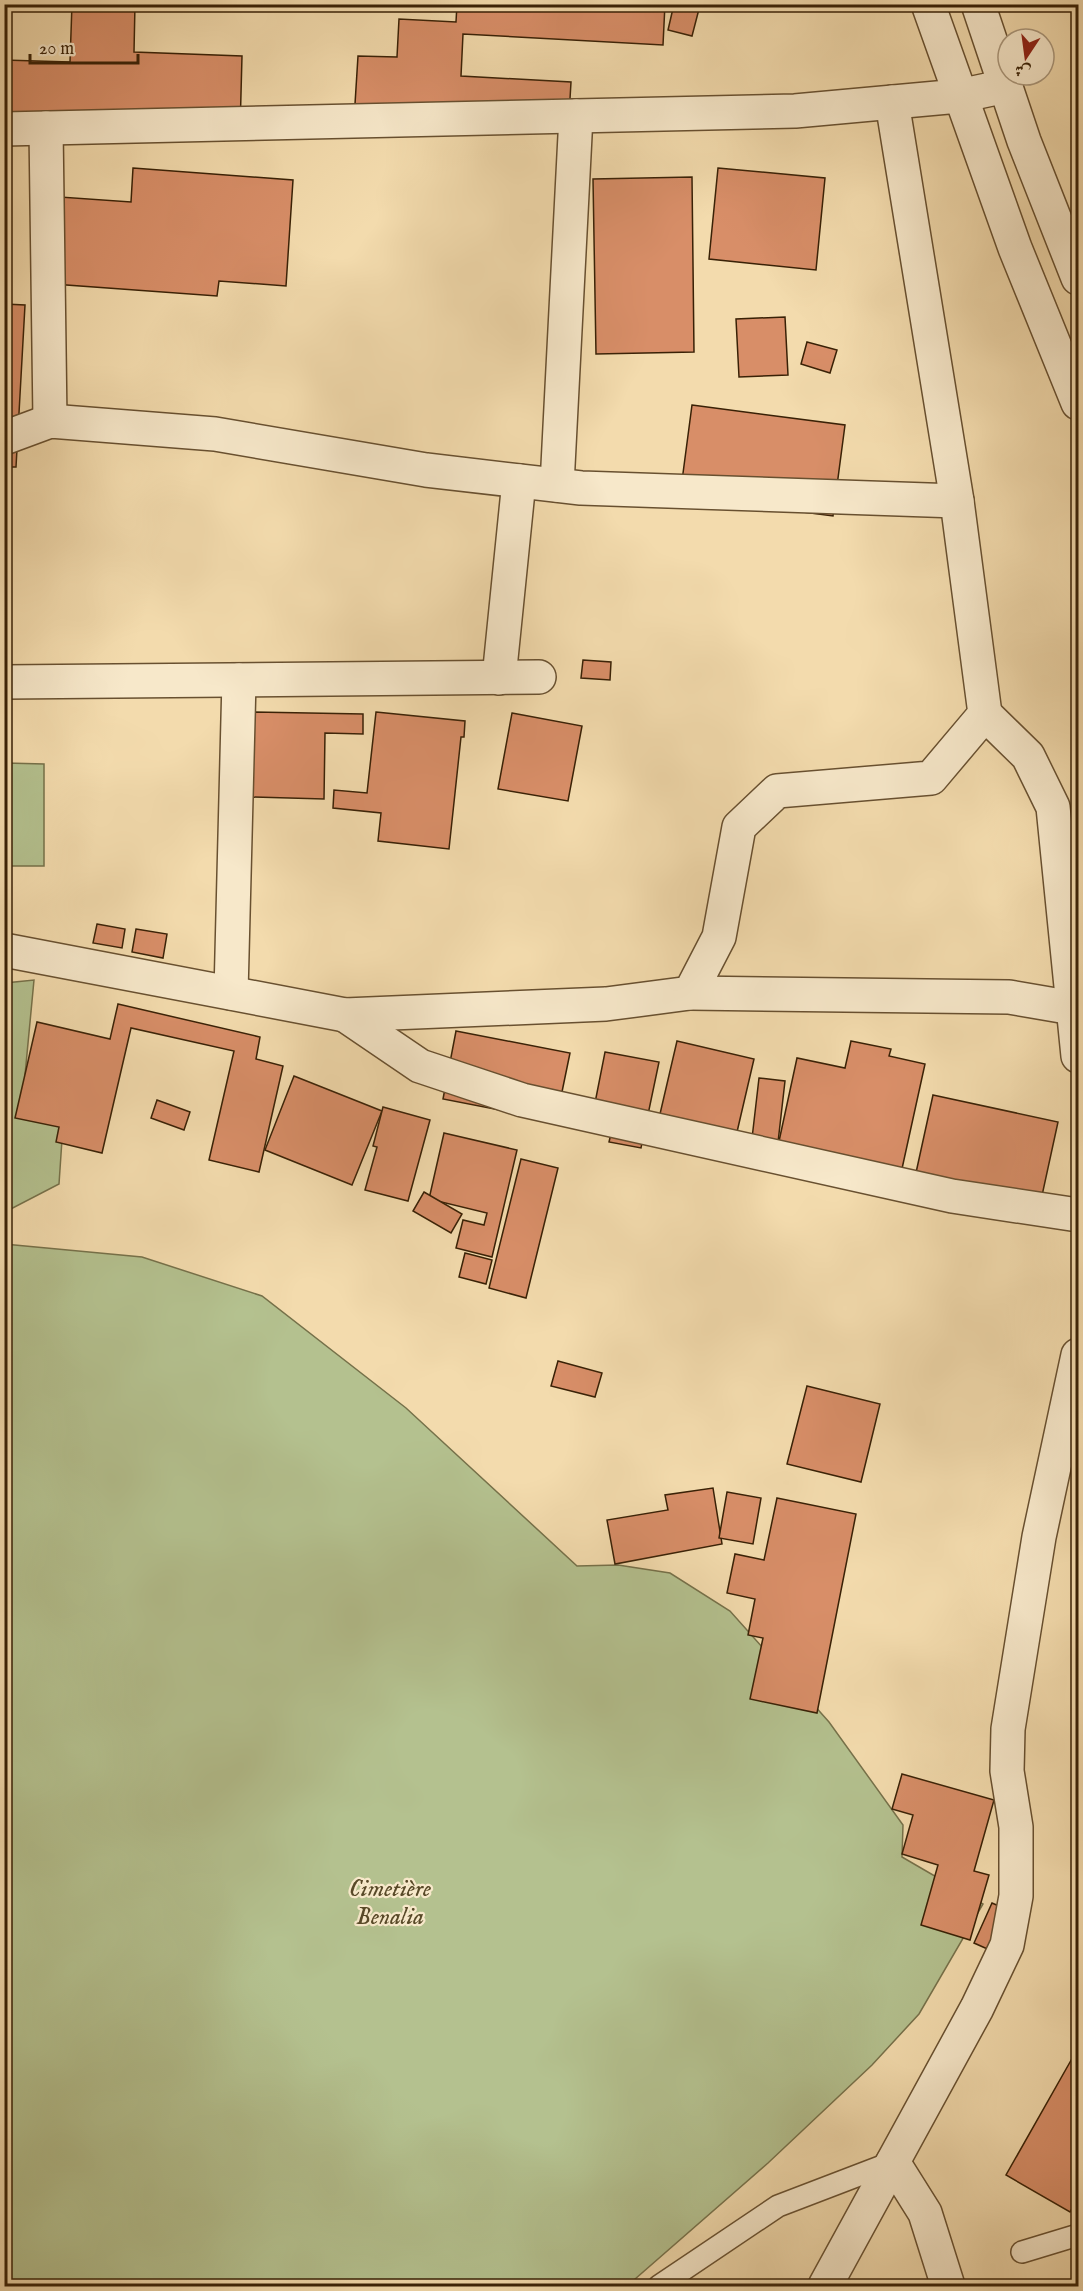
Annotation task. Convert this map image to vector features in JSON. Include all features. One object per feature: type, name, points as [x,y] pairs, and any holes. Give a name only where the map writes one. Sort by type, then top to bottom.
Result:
[{"type":"street","points":[[928,4],[1015,248],[1078,403]]},
{"type":"street","points":[[978,4],[996,57]]},
{"type":"street","points":[[4,129],[795,111],[960,96],[1001,87]]},
{"type":"street","points":[[1006,87],[1024,141],[1078,278]]},
{"type":"street","points":[[892,102],[957,501],[984,714],[1028,756],[1053,807],[1078,1056]]},
{"type":"street","points":[[557,485],[576,116]]},
{"type":"street","points":[[46,128],[50,421]]},
{"type":"street","points":[[4,438],[50,421],[214,434],[426,470],[557,485],[814,498],[957,501]]},
{"type":"street","points":[[499,678],[519,481]]},
{"type":"street","points":[[4,682],[539,678]]},
{"type":"street","points":[[231,993],[239,680]]},
{"type":"street","points":[[690,993],[719,936],[739,827],[777,791],[931,778],[984,714]]},
{"type":"street","points":[[4,950],[345,1015],[606,1004],[690,993],[1009,998],[1073,1008]]},
{"type":"street","points":[[345,1015],[420,1066],[522,1100],[952,1196],[1078,1215]]},
{"type":"street","points":[[825,2286],[977,2008],[1007,1945],[1016,1896],[1016,1827],[1007,1771],[1008,1729],[1039,1537],[1078,1355]]},
{"type":"street","points":[[893,2162],[926,2213],[948,2286]]},
{"type":"lane","points":[[659,2286],[778,2206],[893,2162]]},
{"type":"lane","points":[[1022,2252],[1078,2235]]},
{"type":"green space","points":[[5,763],[44,764],[44,866],[5,866]]},
{"type":"green space","points":[[34,980],[25,1075],[64,1110],[59,1184],[5,1212],[5,983]]},
{"type":"green space","name":"Cimetière Benalia","points":[[4,1244],[142,1257],[262,1296],[406,1408],[577,1566],[618,1565],[670,1573],[730,1611],[829,1722],[903,1825],[902,1857],[983,1904],[919,2014],[872,2065],[768,2163],[627,2286],[5,2286]]},
{"type":"building","points":[[72,4],[135,4],[134,52],[242,56],[240,131],[4,124],[4,60],[70,62]]},
{"type":"building","points":[[457,4],[665,4],[663,45],[463,34],[461,76],[571,82],[568,132],[354,120],[358,56],[397,57],[399,19],[456,22]]},
{"type":"building","points":[[674,4],[699,9],[692,36],[668,30]]},
{"type":"building","points":[[133,168],[293,180],[286,286],[219,281],[217,296],[53,284],[60,197],[131,202]]},
{"type":"building","points":[[718,168],[825,178],[816,270],[709,259]]},
{"type":"building","points":[[692,177],[694,352],[596,354],[593,179]]},
{"type":"building","points":[[4,304],[25,305],[16,467],[4,467]]},
{"type":"building","points":[[785,317],[788,375],[739,377],[736,319]]},
{"type":"building","points":[[807,342],[837,350],[830,373],[801,364]]},
{"type":"building","points":[[692,405],[845,425],[833,516],[680,496]]},
{"type":"building","points":[[583,660],[611,662],[610,680],[581,678]]},
{"type":"building","points":[[254,712],[363,714],[363,734],[325,733],[324,799],[251,797]]},
{"type":"building","points":[[376,712],[465,721],[464,737],[461,737],[449,849],[378,841],[381,813],[333,808],[334,790],[367,793]]},
{"type":"building","points":[[512,713],[582,726],[568,801],[498,789]]},
{"type":"building","points":[[97,924],[125,929],[122,948],[93,943]]},
{"type":"building","points":[[136,929],[167,934],[163,958],[132,952]]},
{"type":"building","points":[[118,1004],[260,1037],[256,1059],[283,1066],[259,1172],[209,1160],[234,1051],[131,1028],[102,1153],[56,1142],[59,1127],[15,1118],[37,1022],[110,1039]]},
{"type":"building","points":[[456,1031],[570,1053],[556,1121],[443,1099]]},
{"type":"building","points":[[677,1041],[754,1059],[730,1162],[653,1144]]},
{"type":"building","points":[[851,1041],[891,1049],[889,1056],[925,1064],[896,1196],[773,1169],[797,1058],[845,1068]]},
{"type":"building","points":[[605,1052],[659,1062],[641,1148],[609,1142],[615,1117],[593,1113]]},
{"type":"building","points":[[294,1076],[382,1111],[352,1185],[265,1150]]},
{"type":"building","points":[[759,1078],[785,1081],[777,1151],[751,1147]]},
{"type":"building","points":[[933,1095],[1058,1122],[1038,1214],[912,1191]]},
{"type":"building","points":[[157,1100],[190,1112],[184,1130],[151,1118]]},
{"type":"building","points":[[383,1107],[430,1120],[408,1201],[365,1190],[377,1147],[373,1146]]},
{"type":"building","points":[[444,1133],[517,1150],[492,1257],[456,1248],[463,1220],[484,1225],[487,1213],[429,1199]]},
{"type":"building","points":[[521,1159],[558,1168],[526,1298],[489,1288]]},
{"type":"building","points":[[424,1192],[462,1214],[451,1233],[413,1211]]},
{"type":"building","points":[[465,1253],[492,1260],[486,1284],[459,1277]]},
{"type":"building","points":[[558,1361],[602,1373],[595,1397],[551,1386]]},
{"type":"building","points":[[807,1386],[880,1404],[861,1482],[787,1464]]},
{"type":"building","points":[[713,1488],[722,1544],[615,1564],[607,1520],[668,1510],[665,1495]]},
{"type":"building","points":[[727,1492],[761,1498],[753,1544],[719,1538]]},
{"type":"building","points":[[777,1498],[856,1514],[817,1713],[750,1699],[763,1638],[748,1635],[755,1599],[727,1593],[735,1554],[764,1560]]},
{"type":"building","points":[[902,1774],[994,1800],[974,1871],[989,1875],[970,1940],[921,1925],[938,1865],[902,1854],[913,1815],[892,1809]]},
{"type":"building","points":[[992,1903],[1010,1911],[992,1951],[974,1943]]},
{"type":"building","points":[[1078,2048],[1078,2197],[1070,2212],[1006,2175]]}]
